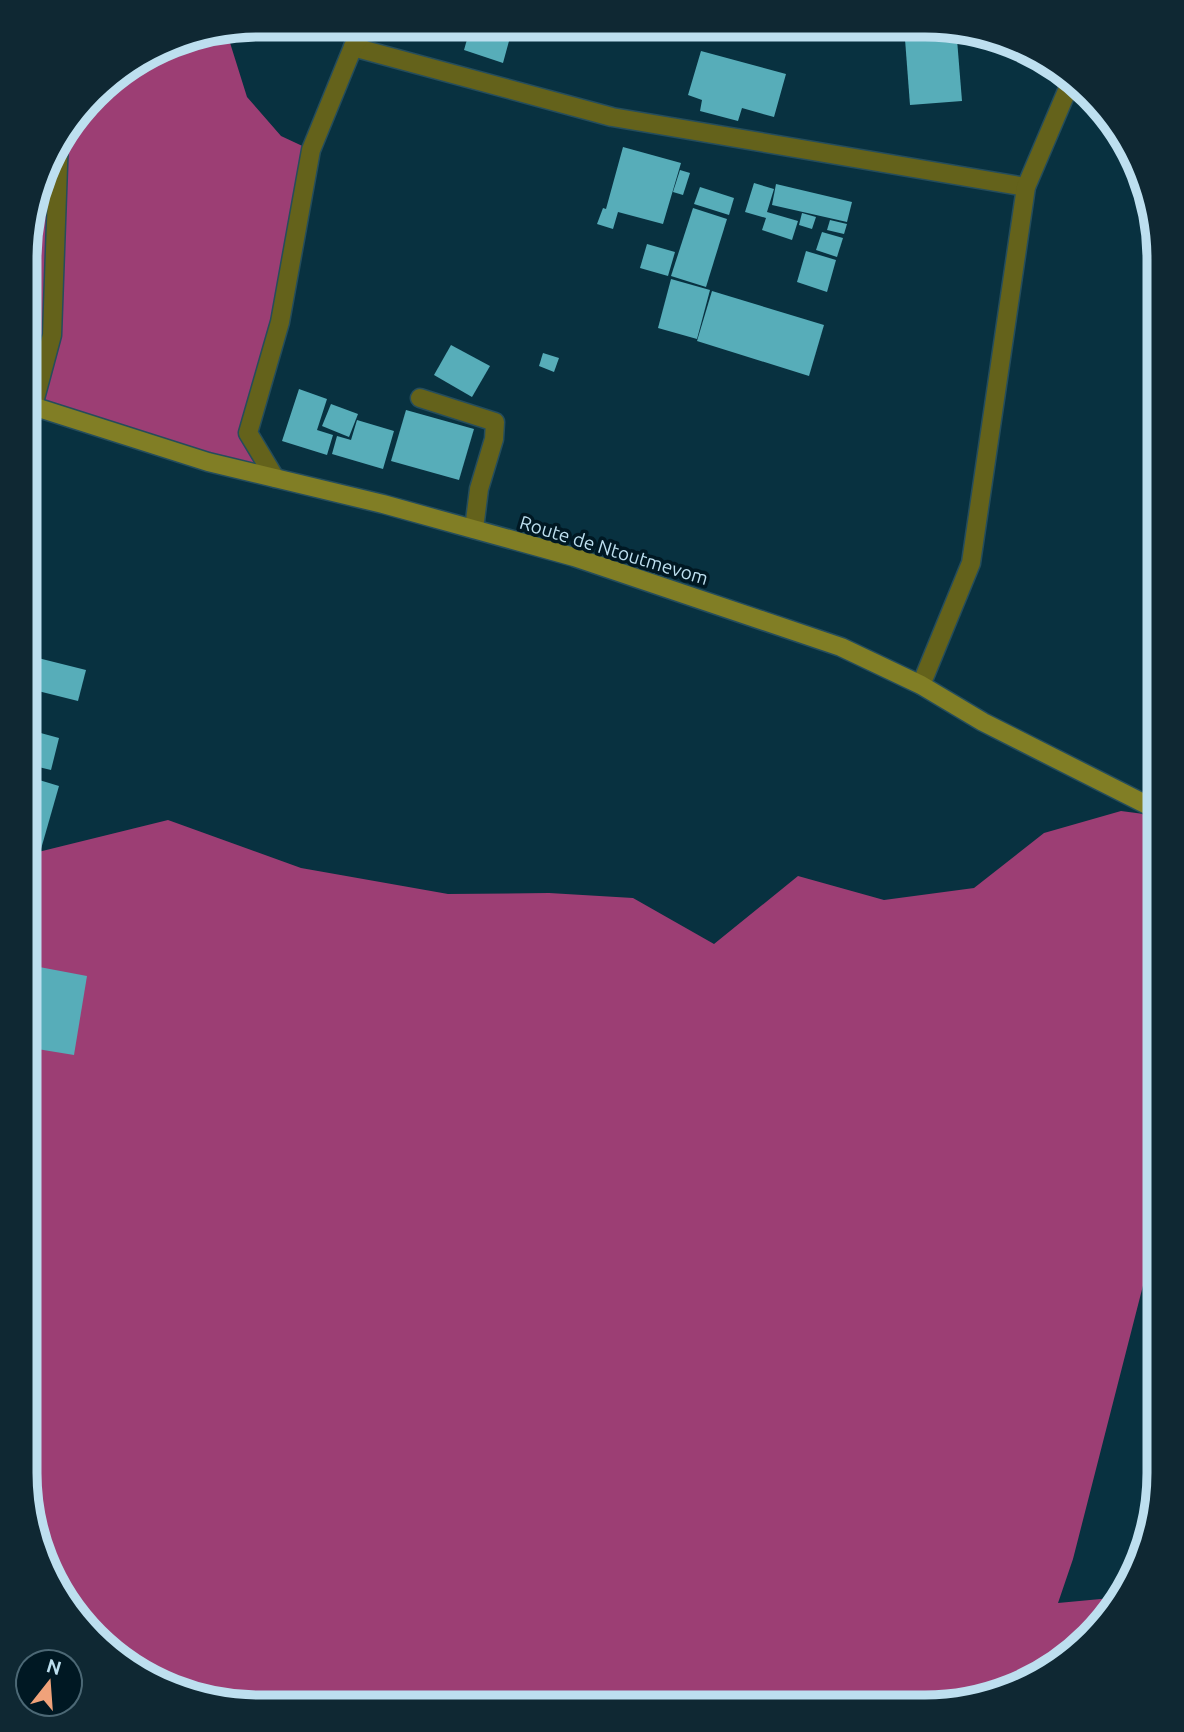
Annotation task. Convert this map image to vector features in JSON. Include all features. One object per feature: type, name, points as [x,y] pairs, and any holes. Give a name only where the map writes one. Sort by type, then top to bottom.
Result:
[{"type":"street","points":[[275,478],[248,433],[281,322],[311,150],[353,47],[360,37]]},
{"type":"street","points":[[353,47],[612,117],[1026,187]]},
{"type":"street","points":[[921,685],[971,564],[1026,187],[1068,89]]},
{"type":"street","points":[[37,383],[52,335],[58,166]]},
{"type":"street","points":[[420,398],[495,422],[494,439],[479,489],[474,529]]},
{"type":"street","name":"Route de Ntoutmevom","points":[[37,407],[208,462],[574,557],[841,647],[921,685],[983,722],[1147,805]]},
{"type":"shaded area","points":[[229,39],[247,97],[281,136],[311,150],[248,433],[275,478],[37,408],[39,230],[44,201],[67,148],[92,112],[135,74],[174,54],[201,44]]},
{"type":"shaded area","points":[[1121,811],[1147,814],[1147,1270],[1073,1559],[1058,1603],[1109,1598],[1072,1640],[1049,1658],[1010,1678],[983,1688],[925,1695],[259,1695],[201,1688],[174,1678],[135,1658],[92,1620],[74,1597],[49,1545],[37,1488],[37,852],[168,820],[301,868],[448,894],[549,893],[633,898],[714,944],[798,876],[884,900],[974,888],[1044,833]]},
{"type":"building","points":[[468,37],[496,37],[509,41],[503,63],[464,50]]},
{"type":"building","points":[[905,37],[957,40],[962,101],[910,105]]},
{"type":"building","points":[[701,51],[786,74],[774,117],[742,108],[738,121],[700,111],[702,100],[688,95]]},
{"type":"building","points":[[623,147],[681,163],[663,224],[618,212],[613,229],[597,224],[603,208],[606,209]]},
{"type":"building","points":[[680,170],[690,173],[683,195],[673,192]]},
{"type":"building","points":[[754,183],[774,189],[767,212],[798,221],[792,240],[762,230],[766,218],[745,212]]},
{"type":"building","points":[[776,184],[852,202],[847,222],[772,205]]},
{"type":"building","points":[[700,187],[734,198],[729,215],[694,204]]},
{"type":"building","points":[[693,208],[727,219],[706,287],[671,276]]},
{"type":"building","points":[[802,213],[816,217],[812,229],[799,225]]},
{"type":"building","points":[[830,220],[847,224],[844,234],[827,230]]},
{"type":"building","points":[[822,232],[843,238],[837,257],[816,250]]},
{"type":"building","points":[[647,244],[675,252],[668,276],[640,268]]},
{"type":"building","points":[[806,251],[836,260],[827,292],[797,282]]},
{"type":"building","points":[[671,279],[710,290],[697,339],[658,328]]},
{"type":"building","points":[[712,291],[824,325],[809,376],[697,341]]},
{"type":"building","points":[[451,345],[490,366],[472,397],[434,375]]},
{"type":"building","points":[[543,353],[559,358],[554,372],[539,366]]},
{"type":"building","points":[[299,389],[327,399],[317,430],[333,435],[327,455],[282,441]]},
{"type":"building","points":[[331,404],[358,414],[349,437],[322,426]]},
{"type":"building","points":[[406,410],[474,429],[459,480],[391,461]]},
{"type":"building","points":[[357,420],[394,431],[383,469],[332,454],[337,436],[351,440]]},
{"type":"building","points":[[37,658],[86,670],[78,701],[37,691]]},
{"type":"building","points":[[37,732],[59,738],[51,770],[37,767]]},
{"type":"building","points":[[37,779],[59,786],[37,863]]},
{"type":"building","points":[[37,967],[87,976],[74,1055],[37,1049]]}]
